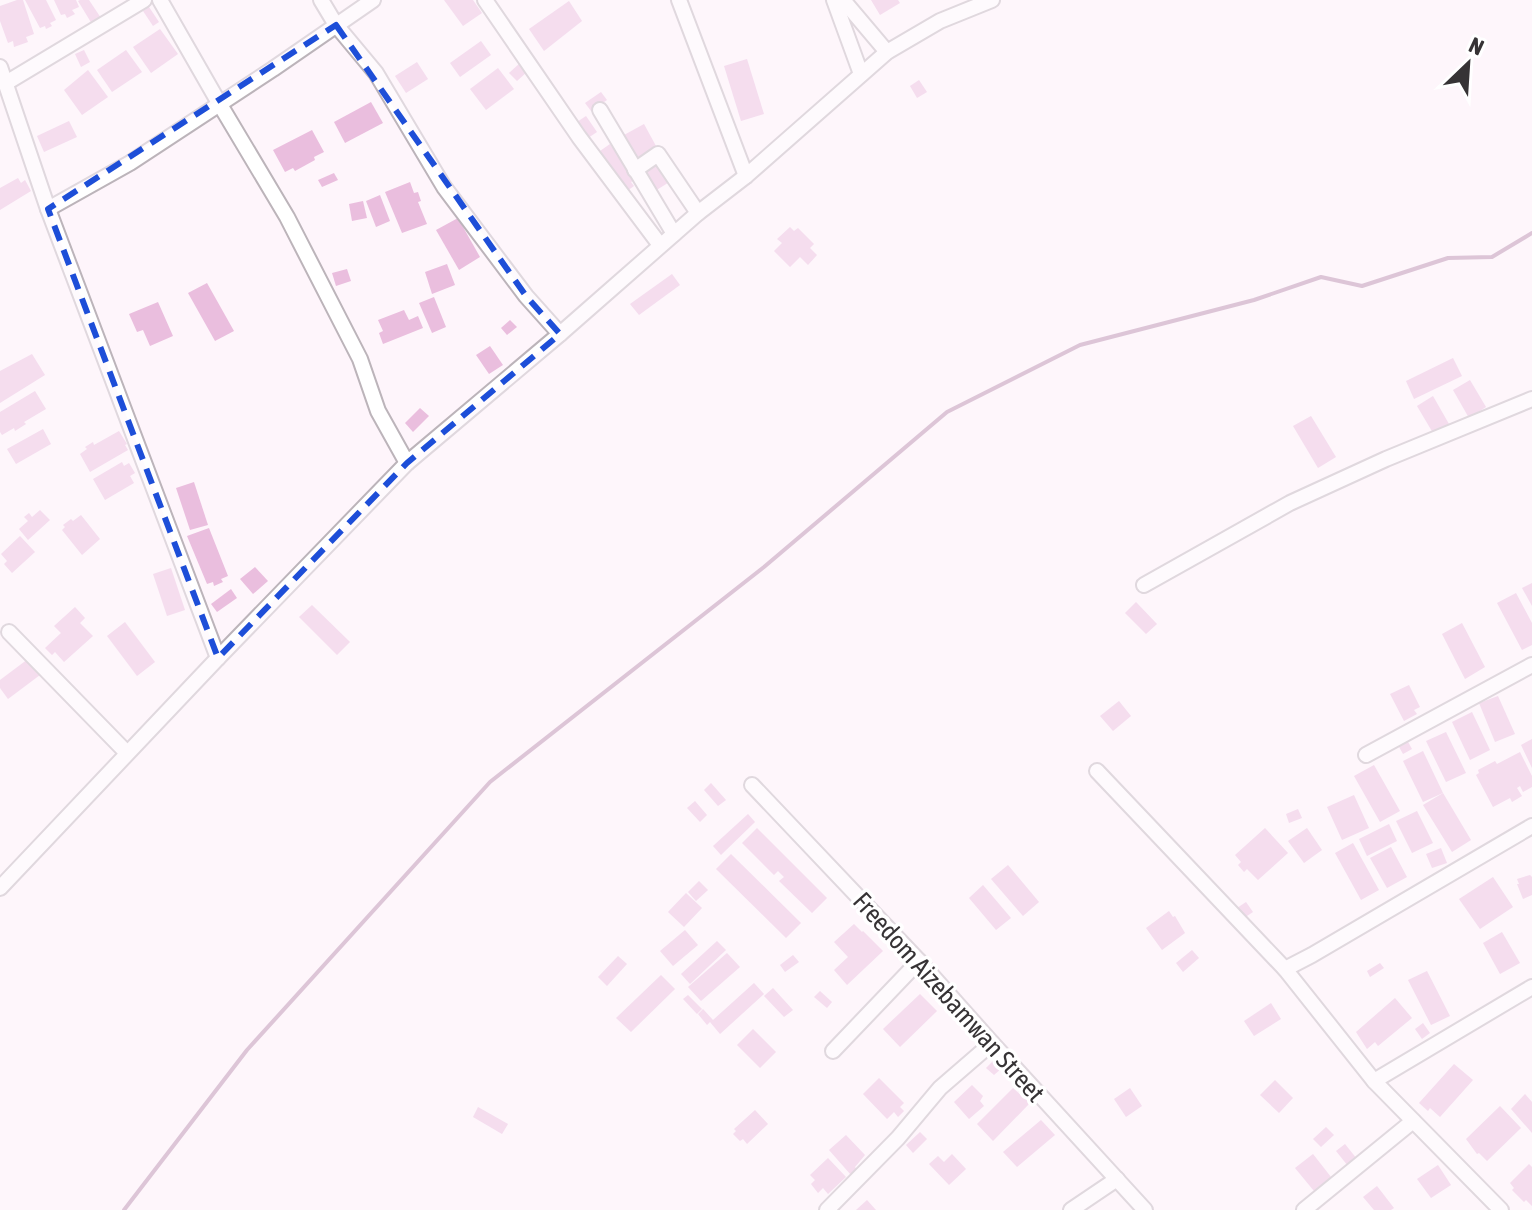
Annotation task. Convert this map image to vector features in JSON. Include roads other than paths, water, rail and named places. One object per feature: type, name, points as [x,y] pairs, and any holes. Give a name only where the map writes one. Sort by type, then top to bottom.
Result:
[{"type":"street","points":[[6,83],[144,0]]},
{"type":"street","points":[[160,0],[287,217],[360,359],[378,411],[407,463]]},
{"type":"street","points":[[321,0],[336,25],[376,73],[444,187],[526,296],[560,334]]},
{"type":"street","points":[[48,209],[130,163],[373,0]]},
{"type":"street","points":[[485,0],[579,137],[660,245]]},
{"type":"street","points":[[679,0],[746,176]]},
{"type":"street","points":[[834,0],[861,74]]},
{"type":"street","points":[[843,0],[887,52]]},
{"type":"street","points":[[0,888],[407,463],[660,245],[746,176],[887,52],[940,21],[992,0]]},
{"type":"street","points":[[0,67],[48,209],[218,658]]},
{"type":"street","points":[[600,110],[674,234]]},
{"type":"street","points":[[635,170],[658,154],[698,213]]},
{"type":"street","points":[[1144,585],[1290,503],[1386,459],[1532,399]]},
{"type":"street","points":[[9,632],[127,753]]},
{"type":"street","points":[[1366,755],[1532,665]]},
{"type":"street","points":[[1097,771],[1285,969],[1374,1081],[1501,1210]]},
{"type":"street","name":"Freedom Aizebamwan Street","points":[[752,785],[919,961],[1145,1210]]},
{"type":"street","points":[[1285,969],[1532,826]]},
{"type":"street","points":[[833,1051],[919,961]]},
{"type":"street","points":[[1374,1081],[1532,987]]},
{"type":"street","points":[[827,1210],[898,1138],[940,1088],[992,1043]]},
{"type":"street","points":[[1304,1210],[1413,1121]]},
{"type":"street","points":[[1071,1210],[1117,1179]]},
{"type":"waterway","points":[[124,1210],[247,1050],[490,782],[764,567],[947,412],[1080,345],[1254,300],[1321,277],[1362,286],[1448,258],[1492,257],[1532,233]]}]
